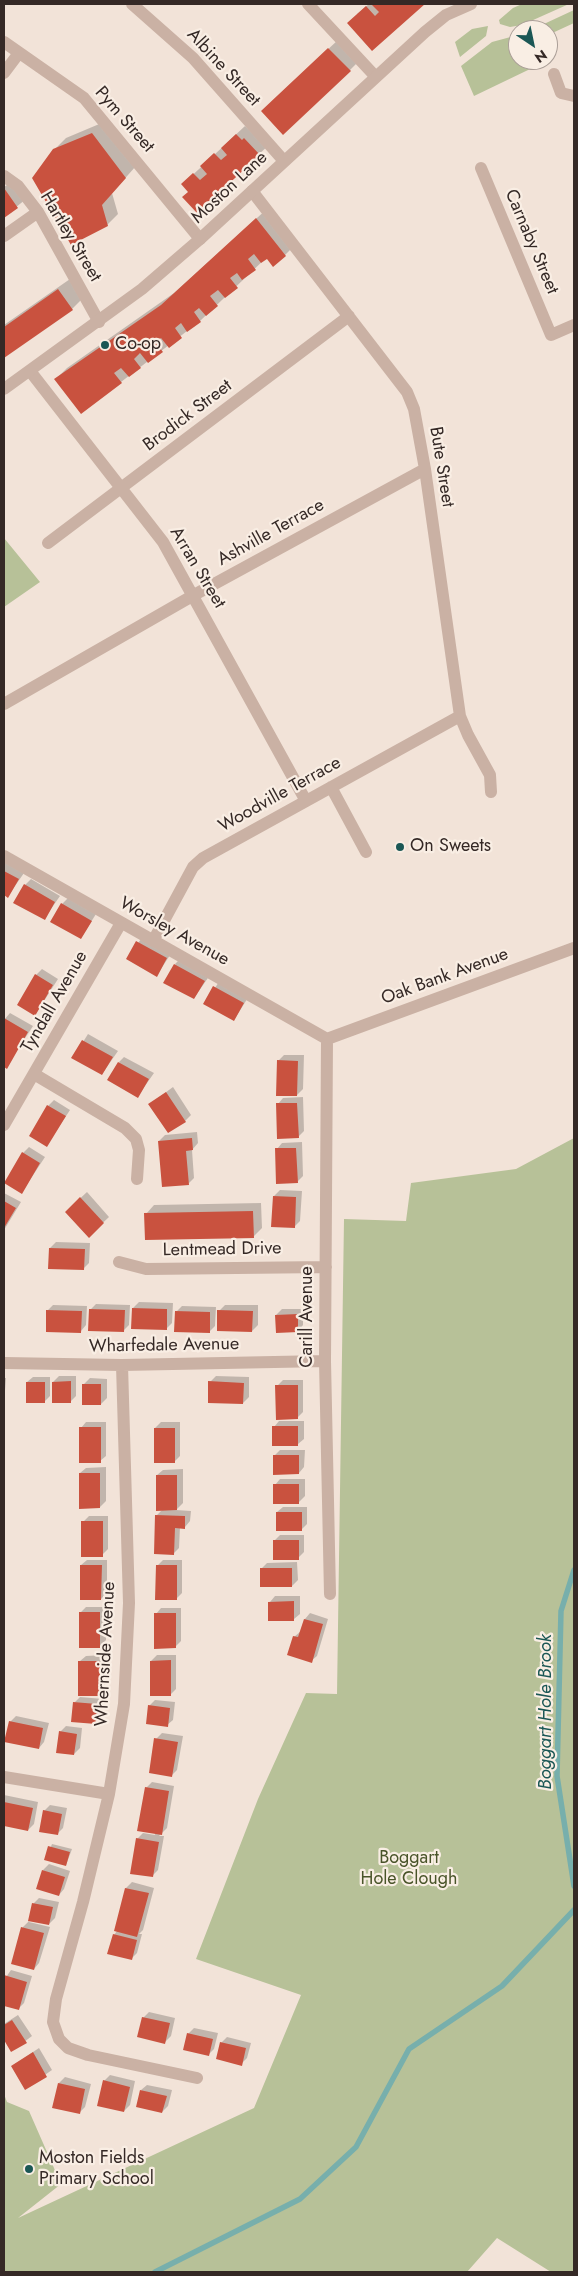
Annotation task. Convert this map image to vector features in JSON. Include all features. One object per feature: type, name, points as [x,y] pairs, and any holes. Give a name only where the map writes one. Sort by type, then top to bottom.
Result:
[{"type":"street","name":"Albine Street","points":[[132,4],[193,58],[284,162]]},
{"type":"street","points":[[308,4],[376,76]]},
{"type":"street","name":"Moston Lane","points":[[4,389],[142,290],[440,20],[471,4]]},
{"type":"street","name":"Pym Street","points":[[4,42],[84,98],[200,239]]},
{"type":"street","points":[[4,73],[19,53]]},
{"type":"street","points":[[554,74],[561,93],[574,96]]},
{"type":"street","name":"Carnaby Street","points":[[481,168],[551,335],[574,325]]},
{"type":"street","name":"Hartley Street","points":[[4,176],[18,186],[38,212],[99,322]]},
{"type":"street","name":"Bute Street","points":[[252,191],[407,392],[414,409],[425,469],[460,716],[490,775],[490,792]]},
{"type":"street","points":[[4,236],[38,212]]},
{"type":"street","name":"Brodick Street","points":[[48,543],[349,316]]},
{"type":"street","name":"Arran Street","points":[[30,371],[163,542],[194,595],[306,801]]},
{"type":"street","name":"Ashville Terrace","points":[[4,704],[194,595],[425,469]]},
{"type":"street","name":"Woodville Terrace","points":[[153,941],[193,867],[202,858],[460,716]]},
{"type":"street","points":[[330,788],[366,852]]},
{"type":"street","name":"Worsley Avenue","points":[[4,856],[327,1039]]},
{"type":"street","name":"Tyndall Avenue","points":[[4,1125],[121,923]]},
{"type":"street","name":"Oak Bank Avenue","points":[[327,1039],[574,948]]},
{"type":"street","name":"Carill Avenue","points":[[327,1039],[326,1361],[330,1594]]},
{"type":"street","points":[[34,1074],[125,1128],[136,1139],[138,1150],[137,1179]]},
{"type":"street","name":"Lentmead Drive","points":[[119,1262],[146,1269],[326,1267]]},
{"type":"street","name":"Wharfedale Avenue","points":[[4,1363],[122,1365],[326,1361]]},
{"type":"street","name":"Whernside Avenue","points":[[122,1365],[129,1603],[124,1704],[109,1794],[83,1902],[56,1998],[53,2022],[59,2039],[68,2048],[88,2055],[197,2078]]},
{"type":"street","points":[[4,1778],[109,1794]]},
{"type":"green space","points":[[522,4],[569,4],[533,20],[508,20],[508,26],[500,24],[499,20],[513,8]]},
{"type":"green space","points":[[574,10],[574,23],[558,30],[558,20],[552,20]]},
{"type":"green space","points":[[488,26],[486,36],[460,57],[455,42],[472,29]]},
{"type":"green space","points":[[508,38],[508,70],[528,70],[474,96],[461,66],[492,42]]},
{"type":"green space","points":[[4,538],[40,582],[4,607]]},
{"type":"green space","name":"Boggart Hole Clough","points":[[574,1138],[574,2272],[551,2272],[497,2238],[467,2272],[4,2272],[4,2094],[7,2102],[29,2111],[61,2184],[18,2218],[254,2108],[301,1995],[196,1959],[258,1799],[306,1693],[337,1694],[344,1219],[406,1221],[411,1183],[516,1169]]},
{"type":"building","points":[[371,4],[425,4],[372,51],[347,23],[366,6],[375,16],[379,12]]},
{"type":"building","points":[[328,48],[351,71],[283,135],[261,111]]},
{"type":"building","points":[[92,133],[126,178],[102,205],[108,226],[71,245],[32,178],[53,149]]},
{"type":"building","points":[[236,134],[242,140],[244,138],[260,155],[197,213],[182,197],[188,192],[181,184],[193,173],[200,180],[207,174],[200,166],[214,153],[221,160],[227,155],[221,148]]},
{"type":"building","points":[[4,188],[18,208],[4,218]]},
{"type":"building","points":[[256,218],[286,256],[273,267],[267,259],[261,263],[254,254],[248,259],[256,270],[242,280],[237,273],[230,278],[238,288],[225,298],[218,290],[210,296],[218,306],[206,316],[199,308],[194,312],[201,322],[187,332],[181,323],[175,328],[182,338],[169,348],[161,338],[155,342],[163,352],[148,363],[140,353],[134,359],[141,368],[129,377],[121,368],[114,373],[122,383],[81,414],[54,379],[161,305]]},
{"type":"building","points":[[58,289],[73,310],[4,358],[4,327]]},
{"type":"building","points":[[4,871],[19,879],[8,898],[4,895]]},
{"type":"building","points":[[24,884],[55,902],[45,920],[13,903]]},
{"type":"building","points":[[61,903],[92,921],[81,939],[50,922]]},
{"type":"building","points":[[136,941],[167,958],[157,977],[126,959]]},
{"type":"building","points":[[174,964],[205,981],[194,999],[163,983]]},
{"type":"building","points":[[35,974],[53,985],[35,1016],[17,1005]]},
{"type":"building","points":[[213,986],[244,1003],[234,1021],[203,1004]]},
{"type":"building","points":[[4,1018],[28,1032],[7,1069],[4,1067]]},
{"type":"building","points":[[82,1040],[113,1057],[102,1075],[71,1058]]},
{"type":"building","points":[[277,1060],[298,1061],[297,1096],[276,1096]]},
{"type":"building","points":[[118,1062],[149,1079],[138,1098],[107,1080]]},
{"type":"building","points":[[166,1092],[186,1122],[168,1133],[148,1104]]},
{"type":"building","points":[[276,1103],[297,1103],[299,1138],[277,1139]]},
{"type":"building","points":[[47,1105],[66,1116],[47,1147],[29,1136]]},
{"type":"building","points":[[192,1138],[193,1150],[186,1151],[189,1185],[162,1187],[158,1141]]},
{"type":"building","points":[[275,1148],[296,1148],[298,1183],[276,1184]]},
{"type":"building","points":[[22,1152],[40,1163],[22,1194],[4,1183]]},
{"type":"building","points":[[273,1196],[296,1197],[295,1228],[271,1227]]},
{"type":"building","points":[[80,1197],[104,1223],[89,1238],[65,1212]]},
{"type":"building","points":[[4,1201],[16,1208],[4,1228]]},
{"type":"building","points":[[253,1211],[254,1238],[145,1240],[144,1213]]},
{"type":"building","points":[[49,1248],[85,1249],[84,1270],[48,1269]]},
{"type":"building","points":[[132,1308],[167,1309],[167,1330],[131,1329]]},
{"type":"building","points":[[89,1309],[125,1310],[124,1332],[88,1331]]},
{"type":"building","points":[[46,1310],[82,1311],[81,1333],[46,1332]]},
{"type":"building","points":[[217,1310],[253,1311],[252,1332],[217,1331]]},
{"type":"building","points":[[175,1311],[210,1312],[210,1333],[174,1332]]},
{"type":"building","points":[[298,1314],[298,1332],[276,1333],[275,1315]]},
{"type":"building","points":[[71,1381],[71,1403],[52,1403],[52,1382]]},
{"type":"building","points":[[208,1381],[244,1383],[243,1404],[208,1403]]},
{"type":"building","points":[[26,1382],[45,1382],[45,1403],[26,1403]]},
{"type":"building","points":[[82,1384],[101,1384],[101,1405],[82,1405]]},
{"type":"building","points":[[275,1385],[298,1385],[298,1419],[276,1420]]},
{"type":"building","points":[[272,1426],[298,1426],[298,1446],[272,1446]]},
{"type":"building","points":[[79,1427],[101,1427],[101,1463],[79,1463]]},
{"type":"building","points":[[154,1428],[175,1428],[175,1463],[154,1463]]},
{"type":"building","points":[[273,1455],[299,1455],[299,1474],[273,1475]]},
{"type":"building","points":[[79,1473],[100,1473],[100,1508],[79,1509]]},
{"type":"building","points":[[156,1475],[177,1475],[177,1510],[156,1511]]},
{"type":"building","points":[[273,1484],[299,1484],[299,1504],[273,1504]]},
{"type":"building","points":[[276,1512],[302,1512],[302,1531],[276,1531]]},
{"type":"building","points":[[155,1515],[185,1516],[185,1529],[175,1528],[174,1555],[154,1554]]},
{"type":"building","points":[[81,1521],[103,1521],[103,1557],[81,1557]]},
{"type":"building","points":[[273,1540],[299,1540],[299,1560],[273,1560]]},
{"type":"building","points":[[80,1565],[102,1565],[101,1600],[80,1600]]},
{"type":"building","points":[[156,1565],[177,1565],[177,1600],[155,1600]]},
{"type":"building","points":[[260,1568],[292,1568],[292,1587],[260,1587]]},
{"type":"building","points":[[294,1601],[294,1621],[268,1621],[268,1602]]},
{"type":"building","points":[[79,1612],[100,1612],[100,1648],[79,1648]]},
{"type":"building","points":[[154,1613],[176,1613],[176,1648],[154,1649]]},
{"type":"building","points":[[304,1619],[323,1624],[312,1663],[287,1655],[293,1636],[298,1637]]},
{"type":"building","points":[[171,1660],[171,1696],[150,1696],[150,1661]]},
{"type":"building","points":[[78,1661],[100,1661],[100,1696],[78,1696]]},
{"type":"building","points":[[73,1702],[97,1704],[96,1724],[71,1722]]},
{"type":"building","points":[[148,1705],[170,1708],[168,1727],[146,1724]]},
{"type":"building","points":[[9,1721],[43,1728],[39,1749],[4,1742]]},
{"type":"building","points":[[59,1731],[77,1734],[74,1755],[56,1753]]},
{"type":"building","points":[[154,1738],[178,1742],[172,1777],[149,1773]]},
{"type":"building","points":[[145,1787],[169,1791],[162,1835],[137,1831]]},
{"type":"building","points":[[4,1802],[33,1808],[28,1831],[4,1826]]},
{"type":"building","points":[[43,1810],[62,1814],[58,1835],[39,1832]]},
{"type":"building","points":[[136,1838],[159,1842],[153,1877],[130,1874]]},
{"type":"building","points":[[48,1846],[70,1852],[66,1866],[44,1860]]},
{"type":"building","points":[[42,1870],[65,1877],[59,1896],[36,1889]]},
{"type":"building","points":[[125,1888],[149,1893],[137,1937],[114,1931]]},
{"type":"building","points":[[32,1903],[53,1907],[49,1925],[28,1921]]},
{"type":"building","points":[[21,1927],[44,1933],[34,1970],[11,1964]]},
{"type":"building","points":[[113,1934],[137,1940],[132,1960],[107,1954]]},
{"type":"building","points":[[4,1975],[27,1982],[19,2010],[4,2006]]},
{"type":"building","points":[[142,2017],[170,2023],[165,2044],[137,2037]]},
{"type":"building","points":[[12,2020],[27,2043],[11,2052],[4,2040],[4,2025]]},
{"type":"building","points":[[187,2033],[213,2039],[209,2056],[183,2050]]},
{"type":"building","points":[[220,2042],[246,2048],[242,2066],[216,2059]]},
{"type":"building","points":[[33,2052],[47,2077],[25,2090],[11,2066]]},
{"type":"building","points":[[103,2080],[130,2087],[124,2112],[97,2106]]},
{"type":"building","points":[[58,2083],[85,2089],[80,2114],[52,2108]]},
{"type":"building","points":[[140,2090],[167,2096],[162,2113],[136,2107]]},
{"type":"waterway","name":"Boggart Hole Brook","points":[[574,1570],[561,1611],[557,1776],[574,1886]]},
{"type":"waterway","name":"Boggart Hole Brook","points":[[155,2272],[300,2199],[356,2147],[409,2049],[502,1986],[574,1910]]},
{"type":"place","name":"Co-op","points":[[105,345]]},
{"type":"place","name":"On Sweets","points":[[400,847]]},
{"type":"place","name":"Moston Fields Primary School","points":[[29,2169]]}]
